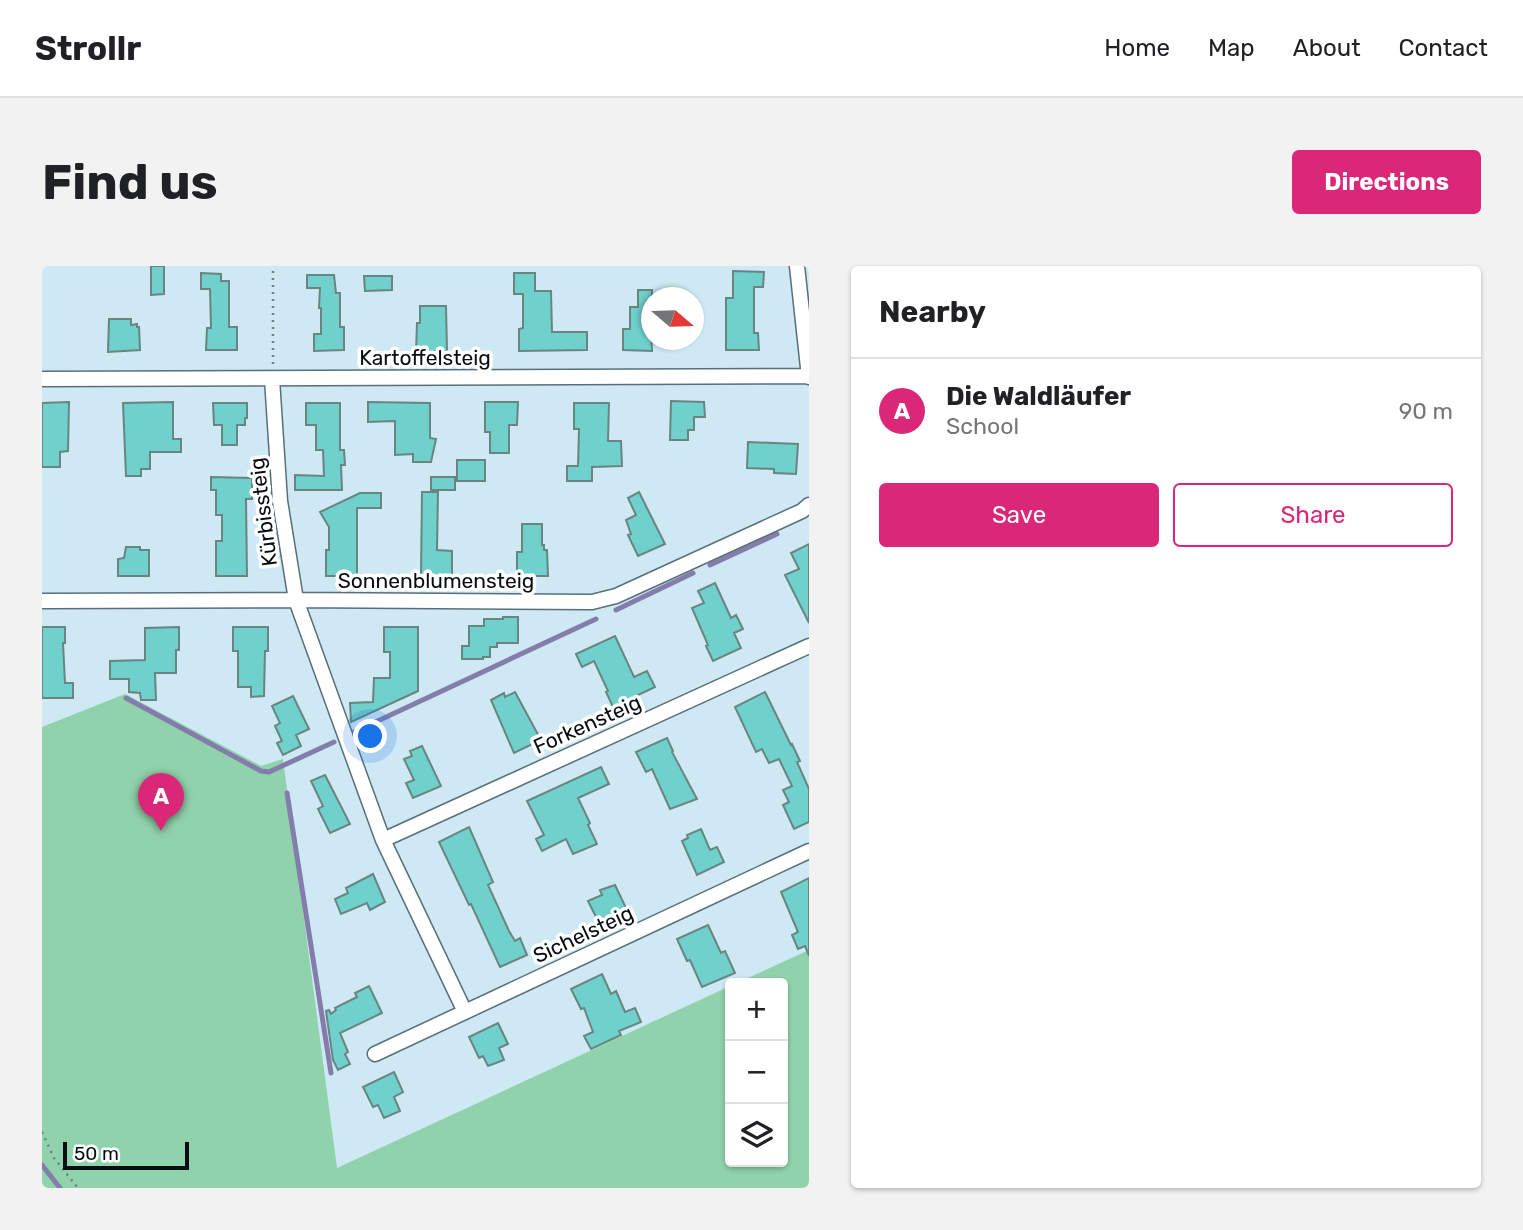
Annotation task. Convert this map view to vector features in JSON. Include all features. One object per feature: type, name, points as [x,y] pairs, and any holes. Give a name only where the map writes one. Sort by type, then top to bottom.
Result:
[{"type":"street","points":[[797,266],[809,376]]},
{"type":"street","name":"Kartoffelsteig","points":[[42,379],[809,376]]},
{"type":"street","name":"Kürbissteig","points":[[272,379],[280,501],[296,600],[383,840],[465,1012]]},
{"type":"street","name":"Sonnenblumensteig","points":[[42,601],[592,602],[604,600],[802,511],[809,505]]},
{"type":"street","name":"Forkensteig","points":[[383,840],[809,646]]},
{"type":"street","name":"Sichelsteig","points":[[375,1054],[809,851]]},
{"type":"path","points":[[272,379],[273,266]]},
{"type":"path","points":[[42,1132],[54,1158],[78,1188]]},
{"type":"green space","points":[[125,694],[261,766],[283,759],[337,1168],[725,988],[725,1167],[788,1167],[788,978],[748,978],[809,950],[809,1188],[42,1188],[42,727]]},
{"type":"building","points":[[151,266],[164,266],[164,294],[151,295]]},
{"type":"building","points":[[733,271],[764,272],[763,287],[754,287],[754,333],[758,333],[759,350],[726,350],[726,298],[733,298]]},
{"type":"building","points":[[201,273],[221,274],[221,281],[229,281],[229,327],[237,327],[237,350],[206,350],[207,328],[211,328],[210,289],[201,289]]},
{"type":"building","points":[[514,273],[535,273],[535,291],[551,291],[552,332],[587,332],[587,350],[519,351],[519,329],[523,328],[523,294],[514,294]]},
{"type":"building","points":[[307,275],[334,275],[336,293],[340,293],[340,327],[344,327],[344,350],[314,351],[314,334],[321,334],[320,288],[307,288]]},
{"type":"building","points":[[364,276],[392,276],[392,290],[365,291]]},
{"type":"building","points":[[638,290],[641,290],[641,350],[652,351],[623,350],[623,329],[630,329],[630,307],[638,307]]},
{"type":"building","points":[[420,306],[446,306],[447,351],[416,352]]},
{"type":"building","points":[[109,319],[131,319],[131,325],[137,324],[140,350],[108,352]]},
{"type":"building","points":[[671,401],[704,402],[705,417],[694,417],[694,430],[688,430],[688,440],[670,440]]},
{"type":"building","points":[[69,402],[68,451],[60,452],[60,467],[42,467],[42,403]]},
{"type":"building","points":[[173,402],[173,439],[181,439],[181,452],[150,452],[150,469],[141,469],[141,476],[126,476],[123,403]]},
{"type":"building","points":[[368,402],[430,403],[430,438],[436,439],[431,462],[413,462],[413,454],[395,455],[395,421],[368,422]]},
{"type":"building","points":[[485,402],[518,402],[517,425],[509,425],[509,453],[490,453],[490,432],[485,432]]},
{"type":"building","points":[[213,403],[247,403],[245,425],[237,425],[237,445],[222,445],[222,425],[214,425]]},
{"type":"building","points":[[306,403],[340,403],[340,450],[344,450],[345,465],[341,465],[342,490],[295,490],[295,475],[324,476],[323,450],[316,450],[316,425],[306,425]]},
{"type":"building","points":[[574,403],[609,403],[608,441],[621,441],[622,466],[592,467],[592,481],[567,481],[567,466],[578,466],[579,429],[574,429]]},
{"type":"building","points":[[748,442],[798,444],[796,474],[774,473],[774,469],[747,468]]},
{"type":"building","points":[[457,460],[485,460],[485,481],[457,481]]},
{"type":"building","points":[[211,477],[252,478],[252,499],[246,499],[247,576],[216,576],[216,541],[222,541],[222,515],[216,515],[216,490],[211,490]]},
{"type":"building","points":[[431,477],[455,477],[455,490],[431,490]]},
{"type":"building","points":[[422,492],[438,492],[437,550],[452,551],[452,576],[421,576]]},
{"type":"building","points":[[639,492],[665,544],[638,556],[628,535],[631,534],[626,520],[636,515],[628,498]]},
{"type":"building","points":[[360,493],[381,493],[381,508],[357,508],[357,576],[326,576],[329,527],[320,512]]},
{"type":"building","points":[[522,524],[542,524],[542,545],[544,550],[547,550],[548,576],[517,576],[517,552],[522,552]]},
{"type":"building","points":[[809,544],[809,623],[785,575],[799,569],[791,553]]},
{"type":"building","points":[[126,547],[149,550],[149,576],[118,576],[118,559],[124,558]]},
{"type":"building","points":[[715,583],[731,618],[736,615],[743,629],[734,633],[741,648],[713,661],[692,608],[704,603],[698,591]]},
{"type":"building","points":[[518,617],[518,643],[497,643],[497,647],[490,647],[490,657],[483,659],[462,659],[462,646],[469,646],[469,626],[484,626],[484,619]]},
{"type":"building","points":[[42,627],[65,627],[65,683],[73,683],[73,698],[42,698]]},
{"type":"building","points":[[179,627],[176,673],[155,673],[156,700],[141,700],[140,693],[129,692],[129,679],[110,679],[110,661],[145,660],[145,628]]},
{"type":"building","points":[[233,627],[268,627],[264,696],[251,697],[251,687],[238,687],[238,651],[233,651]]},
{"type":"building","points":[[384,627],[418,627],[418,691],[351,722],[350,703],[373,702],[374,678],[390,678],[390,652],[384,652]]},
{"type":"building","points":[[615,636],[634,677],[647,671],[655,687],[613,707],[594,661],[582,667],[576,654]]},
{"type":"building","points":[[515,692],[541,740],[514,753],[491,700],[504,693],[505,697]]},
{"type":"building","points":[[765,692],[800,761],[797,762],[809,789],[809,822],[794,829],[783,805],[789,802],[783,790],[792,786],[779,759],[769,763],[762,749],[756,752],[735,707]]},
{"type":"building","points":[[293,696],[309,729],[296,735],[301,746],[283,755],[277,743],[282,741],[275,726],[280,723],[272,706]]},
{"type":"building","points":[[667,738],[697,799],[670,809],[652,769],[646,772],[636,752]]},
{"type":"building","points":[[422,746],[441,786],[413,798],[406,783],[414,780],[404,759],[412,756],[410,751]]},
{"type":"building","points":[[601,767],[609,784],[578,798],[597,844],[573,854],[566,839],[542,851],[536,839],[544,835],[527,801]]},
{"type":"building","points":[[325,775],[350,824],[330,833],[318,809],[323,806],[311,781]]},
{"type":"building","points":[[469,827],[493,882],[488,885],[509,931],[515,941],[520,938],[527,955],[500,967],[439,842]]},
{"type":"building","points":[[701,829],[710,850],[717,847],[724,862],[697,875],[682,841],[688,838],[687,835]]},
{"type":"building","points":[[373,874],[385,902],[370,910],[367,903],[341,914],[335,899],[348,893],[346,888]]},
{"type":"building","points":[[809,878],[809,956],[805,946],[798,949],[792,935],[798,932],[781,892]]},
{"type":"building","points":[[615,885],[626,908],[598,921],[588,901],[602,895],[600,890]]},
{"type":"building","points":[[708,925],[721,953],[725,951],[735,973],[702,987],[677,939]]},
{"type":"building","points":[[602,974],[611,994],[616,991],[625,1012],[635,1008],[641,1022],[619,1031],[621,1035],[591,1049],[584,1036],[593,1032],[584,1008],[581,1009],[571,989]]},
{"type":"building","points":[[369,986],[382,1013],[340,1033],[350,1064],[338,1070],[333,1060],[326,1011],[329,1010],[331,1014],[335,1008],[357,997],[355,993]]},
{"type":"building","points":[[498,1023],[508,1044],[499,1048],[504,1060],[488,1066],[483,1056],[479,1058],[469,1037]]},
{"type":"building","points":[[394,1072],[403,1092],[394,1097],[400,1111],[384,1118],[378,1105],[373,1107],[363,1087]]},
{"type":"waterway","points":[[710,565],[777,534]]},
{"type":"waterway","points":[[616,610],[693,573]]},
{"type":"waterway","points":[[354,732],[596,619]]},
{"type":"waterway","points":[[126,698],[261,771],[269,772],[334,742]]},
{"type":"waterway","points":[[287,793],[331,1073]]},
{"type":"waterway","points":[[42,1165],[60,1188]]},
{"type":"place","name":"Die Waldläufer","points":[[161,831]]}]
